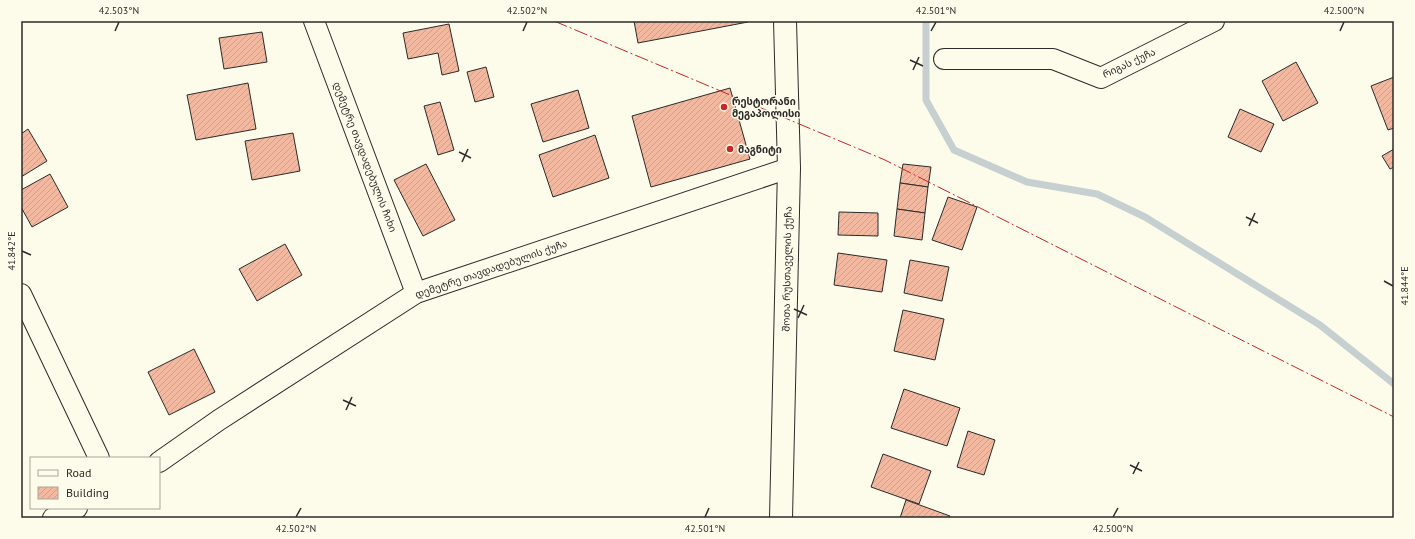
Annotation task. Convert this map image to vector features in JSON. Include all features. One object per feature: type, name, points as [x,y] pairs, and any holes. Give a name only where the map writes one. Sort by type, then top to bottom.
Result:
[{"type":"main road","name":"შოთა რუსთაველის ქუჩა","points":[[781,518],[790,168],[785,21]]},
{"type":"street","name":"დემეტრე თავდადებულის ჩიხი","points":[[314,21],[416,293]]},
{"type":"street","name":"რიგას ქუჩა","points":[[944,59],[1053,59],[1101,78],[1214,21]]},
{"type":"street","name":"დემეტრე თავდადებულის ქუჩა","points":[[160,461],[219,420],[416,293],[790,168]]},
{"type":"street","points":[[21,294],[99,457]]},
{"type":"street","points":[[53,518],[75,509]]},
{"type":"building","points":[[634,21],[748,21],[748,22],[638,43]]},
{"type":"building","points":[[449,24],[459,71],[442,75],[438,53],[408,59],[403,33]]},
{"type":"building","points":[[262,32],[267,62],[224,69],[219,38]]},
{"type":"building","points":[[1296,62],[1318,103],[1283,121],[1262,81]]},
{"type":"building","points":[[486,67],[494,97],[475,102],[467,72]]},
{"type":"building","points":[[1394,77],[1394,128],[1388,130],[1371,86]]},
{"type":"building","points":[[248,83],[256,129],[196,140],[187,95]]},
{"type":"building","points":[[730,88],[750,159],[651,187],[632,116]]},
{"type":"building","points":[[578,90],[589,128],[543,142],[531,104]]},
{"type":"building","points":[[440,102],[454,150],[438,155],[424,106]]},
{"type":"building","points":[[1240,109],[1274,124],[1261,152],[1228,137]]},
{"type":"building","points":[[28,129],[47,161],[21,177],[21,134]]},
{"type":"building","points":[[293,133],[300,171],[252,180],[245,141]]},
{"type":"building","points":[[595,135],[609,178],[553,197],[539,155]]},
{"type":"building","points":[[1394,149],[1394,167],[1390,169],[1382,156]]},
{"type":"building","points":[[426,164],[455,220],[423,236],[394,180]]},
{"type":"building","points":[[903,164],[931,167],[928,187],[900,183]]},
{"type":"building","points":[[50,174],[68,207],[32,227],[21,207],[21,190]]},
{"type":"building","points":[[900,183],[928,187],[925,213],[897,209]]},
{"type":"building","points":[[948,197],[977,207],[962,250],[932,240]]},
{"type":"building","points":[[897,209],[925,213],[922,240],[894,236]]},
{"type":"building","points":[[839,212],[878,213],[878,236],[838,235]]},
{"type":"building","points":[[285,244],[302,275],[257,301],[239,269]]},
{"type":"building","points":[[838,253],[887,260],[882,292],[834,285]]},
{"type":"building","points":[[910,260],[949,267],[942,301],[904,293]]},
{"type":"building","points":[[903,310],[944,319],[935,360],[894,351]]},
{"type":"building","points":[[194,349],[215,392],[169,415],[148,372]]},
{"type":"building","points":[[904,389],[960,408],[947,446],[891,428]]},
{"type":"building","points":[[968,431],[995,440],[984,475],[957,467]]},
{"type":"building","points":[[883,454],[931,471],[919,504],[871,487]]},
{"type":"building","points":[[906,500],[950,516],[949,518],[900,518]]},
{"type":"waterway","points":[[926,21],[926,100],[954,150],[1027,182],[1097,194],[1145,217],[1320,325],[1394,384]]},
{"type":"power","points":[[554,21],[885,160],[1394,417]]},
{"type":"place","name":"რესტორანი მეგაპოლისი","points":[[724,107]]},
{"type":"place","name":"მაგნიტი","points":[[730,149]]}]
